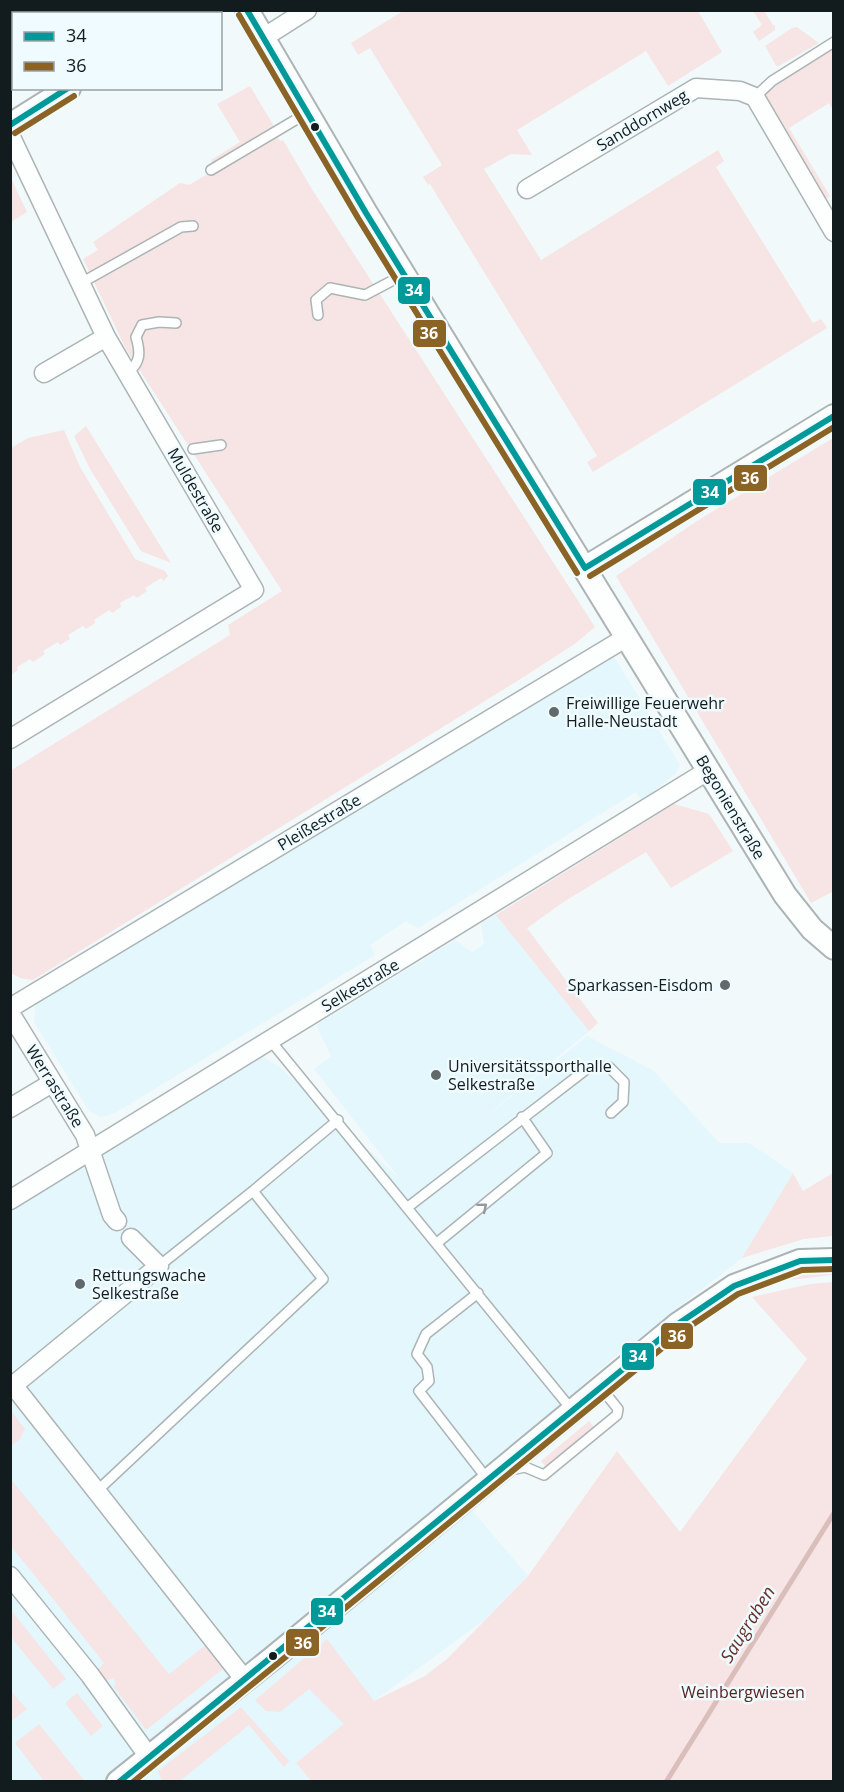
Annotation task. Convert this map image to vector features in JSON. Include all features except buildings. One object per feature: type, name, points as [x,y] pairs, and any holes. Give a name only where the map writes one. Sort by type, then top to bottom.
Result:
[{"type":"street","name":"Begonienstraße","points":[[247,10],[403,275],[785,895],[812,929],[834,948]]},
{"type":"street","points":[[263,38],[307,10]]},
{"type":"street","name":"Sanddornweg","points":[[527,189],[696,88],[740,91],[755,97]]},
{"type":"street","points":[[10,125],[66,90]]},
{"type":"street","points":[[755,97],[834,232]]},
{"type":"street","name":"Muldestraße","points":[[10,135],[106,337],[254,590],[10,739]]},
{"type":"street","points":[[44,373],[106,337]]},
{"type":"street","points":[[585,568],[834,416]]},
{"type":"street","name":"Pleißestraße","points":[[10,1008],[627,637]]},
{"type":"street","name":"Selkestraße","points":[[10,1200],[92,1155],[270,1040],[709,770]]},
{"type":"street","name":"Werrastraße","points":[[10,1013],[85,1135],[92,1155]]},
{"type":"street","points":[[10,1108],[52,1083]]},
{"type":"street","points":[[92,1155],[112,1215],[117,1221]]},
{"type":"street","points":[[131,1238],[159,1266],[11,1385],[245,1680]]},
{"type":"street","points":[[118,1782],[602,1389],[678,1324],[734,1286],[800,1261],[834,1260]]},
{"type":"street","points":[[10,1576],[90,1675],[148,1757]]},
{"type":"lane","points":[[755,97],[772,81],[834,42]]},
{"type":"lane","points":[[211,170],[307,113]]},
{"type":"lane","points":[[81,283],[181,227],[193,226]]},
{"type":"lane","points":[[318,315],[316,300],[330,288],[365,295],[403,275]]},
{"type":"lane","points":[[128,373],[138,363],[140,351],[136,337],[141,325],[159,322],[176,323]]},
{"type":"lane","points":[[193,449],[221,445]]},
{"type":"lane","points":[[270,1040],[338,1120],[573,1411]]},
{"type":"lane","points":[[408,1207],[588,1068],[609,1067],[624,1082],[623,1102],[611,1113]]},
{"type":"lane","points":[[437,1243],[547,1153],[522,1117]]},
{"type":"lane","points":[[159,1266],[338,1120]]},
{"type":"lane","points":[[97,1491],[323,1279],[253,1191]]},
{"type":"lane","points":[[478,1293],[426,1334],[417,1354],[427,1367],[429,1382],[419,1391],[492,1477],[525,1467],[544,1475],[617,1415],[618,1409],[602,1389]]},
{"type":"shaded area","points":[[613,655],[680,765],[675,774],[642,801],[636,792],[418,928],[406,921],[370,945],[375,955],[115,1113],[101,1117],[89,1111],[34,1022],[36,1002]]},
{"type":"shaded area","points":[[496,915],[589,1031],[466,1133],[587,1036],[654,1071],[719,1143],[749,1143],[793,1173],[742,1258],[617,1355],[458,1494],[528,1576],[484,1620],[374,1701],[296,1763],[311,1781],[11,1782],[11,1212],[263,1057],[281,1068],[400,1179],[314,1069],[331,1056],[316,1025],[455,940],[472,952],[484,944],[481,923]]},
{"type":"green space","points":[[403,11],[698,11],[722,52],[668,86],[646,51],[517,130],[532,155],[511,154],[484,169],[541,260],[718,150],[724,161],[716,167],[813,323],[821,319],[827,328],[593,472],[587,462],[597,456],[430,184],[428,185],[423,177],[442,165],[370,48],[358,55],[351,43]]},
{"type":"green space","points":[[753,11],[764,11],[775,25],[775,30],[759,41],[753,32],[762,25]]},
{"type":"green space","points":[[797,27],[819,43],[777,67],[765,46]]},
{"type":"green space","points":[[833,44],[833,110],[829,103],[789,128],[830,196],[817,204],[755,97]]},
{"type":"green space","points":[[250,86],[275,128],[214,165],[211,160],[240,142],[217,104]]},
{"type":"green space","points":[[279,132],[280,141],[283,140],[310,186],[595,627],[576,643],[522,678],[33,980],[20,978],[11,973],[10,771],[230,635],[228,625],[282,591],[126,349],[83,259],[98,250],[93,242],[180,183],[189,185]]},
{"type":"green space","points":[[11,178],[27,212],[11,222]]},
{"type":"green space","points":[[86,426],[171,563],[141,551],[90,469],[74,436]]},
{"type":"green space","points":[[64,430],[80,467],[135,559],[165,571],[168,576],[164,581],[161,578],[145,588],[147,591],[137,598],[134,595],[120,603],[121,607],[112,613],[109,610],[94,620],[95,623],[86,629],[83,626],[68,635],[70,639],[60,645],[58,642],[43,651],[45,654],[33,662],[30,659],[17,667],[18,670],[11,675],[11,448],[28,438]]},
{"type":"green space","points":[[833,438],[834,891],[811,903],[616,576],[697,521]]},
{"type":"green space","points":[[674,804],[709,814],[733,851],[671,888],[646,852],[565,901],[527,928],[598,1023],[589,1031],[496,915]]},
{"type":"green space","points":[[793,1173],[803,1191],[833,1173],[833,1236],[804,1239],[742,1258]]},
{"type":"green space","points":[[833,1268],[833,1275],[789,1280],[751,1290],[783,1277]]},
{"type":"green space","name":"Weinbergwiesen","points":[[833,1282],[833,1781],[311,1781],[296,1763],[344,1724],[309,1689],[280,1712],[266,1711],[255,1700],[327,1639],[374,1701],[425,1676],[447,1659],[528,1576],[617,1451],[680,1532],[807,1359],[752,1297],[810,1284]]},
{"type":"green space","points":[[11,1411],[25,1429],[20,1439],[11,1446]]},
{"type":"green space","points":[[589,1421],[595,1429],[546,1467],[541,1461]]},
{"type":"green space","points":[[10,1478],[169,1674],[207,1644],[223,1669],[146,1730],[113,1686],[116,1684],[113,1678],[105,1682],[97,1670],[104,1663],[11,1546]]},
{"type":"green space","points":[[11,1610],[66,1679],[53,1689],[11,1637]]},
{"type":"green space","points":[[218,1686],[218,1691],[168,1732],[164,1726]]},
{"type":"green space","points":[[10,1690],[27,1709],[11,1721],[10,1721]]},
{"type":"green space","points":[[77,1693],[103,1726],[91,1736],[65,1703]]},
{"type":"green space","points":[[241,1707],[289,1761],[284,1767],[249,1725],[180,1781],[162,1781],[158,1771]]},
{"type":"green space","points":[[39,1724],[83,1781],[44,1781],[15,1743]]},
{"type":"waterway","name":"Saugraben","points":[[666,1782],[834,1513]]},
{"type":"transit line","name":"34","points":[[247,10],[366,213],[585,568]]},
{"type":"transit line","name":"36","points":[[239,15],[358,218],[577,573]]},
{"type":"transit line","name":"34","points":[[10,125],[65,90]]},
{"type":"transit line","name":"36","points":[[15,133],[74,96]]},
{"type":"transit line","name":"34","points":[[585,568],[834,416]]},
{"type":"transit line","name":"36","points":[[590,576],[834,427]]},
{"type":"transit line","name":"34","points":[[119,1782],[678,1324],[734,1286],[800,1261],[834,1260]]},
{"type":"transit line","name":"36","points":[[133,1782],[683,1331],[738,1294],[802,1270],[834,1269]]},
{"type":"place","name":"Freiwillige Feuerwehr Halle-Neustadt","points":[[554,712]]},
{"type":"place","name":"Sparkassen-Eisdom","points":[[725,985]]},
{"type":"place","name":"Universitätssporthalle Selkestraße","points":[[436,1075]]},
{"type":"place","name":"Rettungswache Selkestraße","points":[[80,1284]]}]
